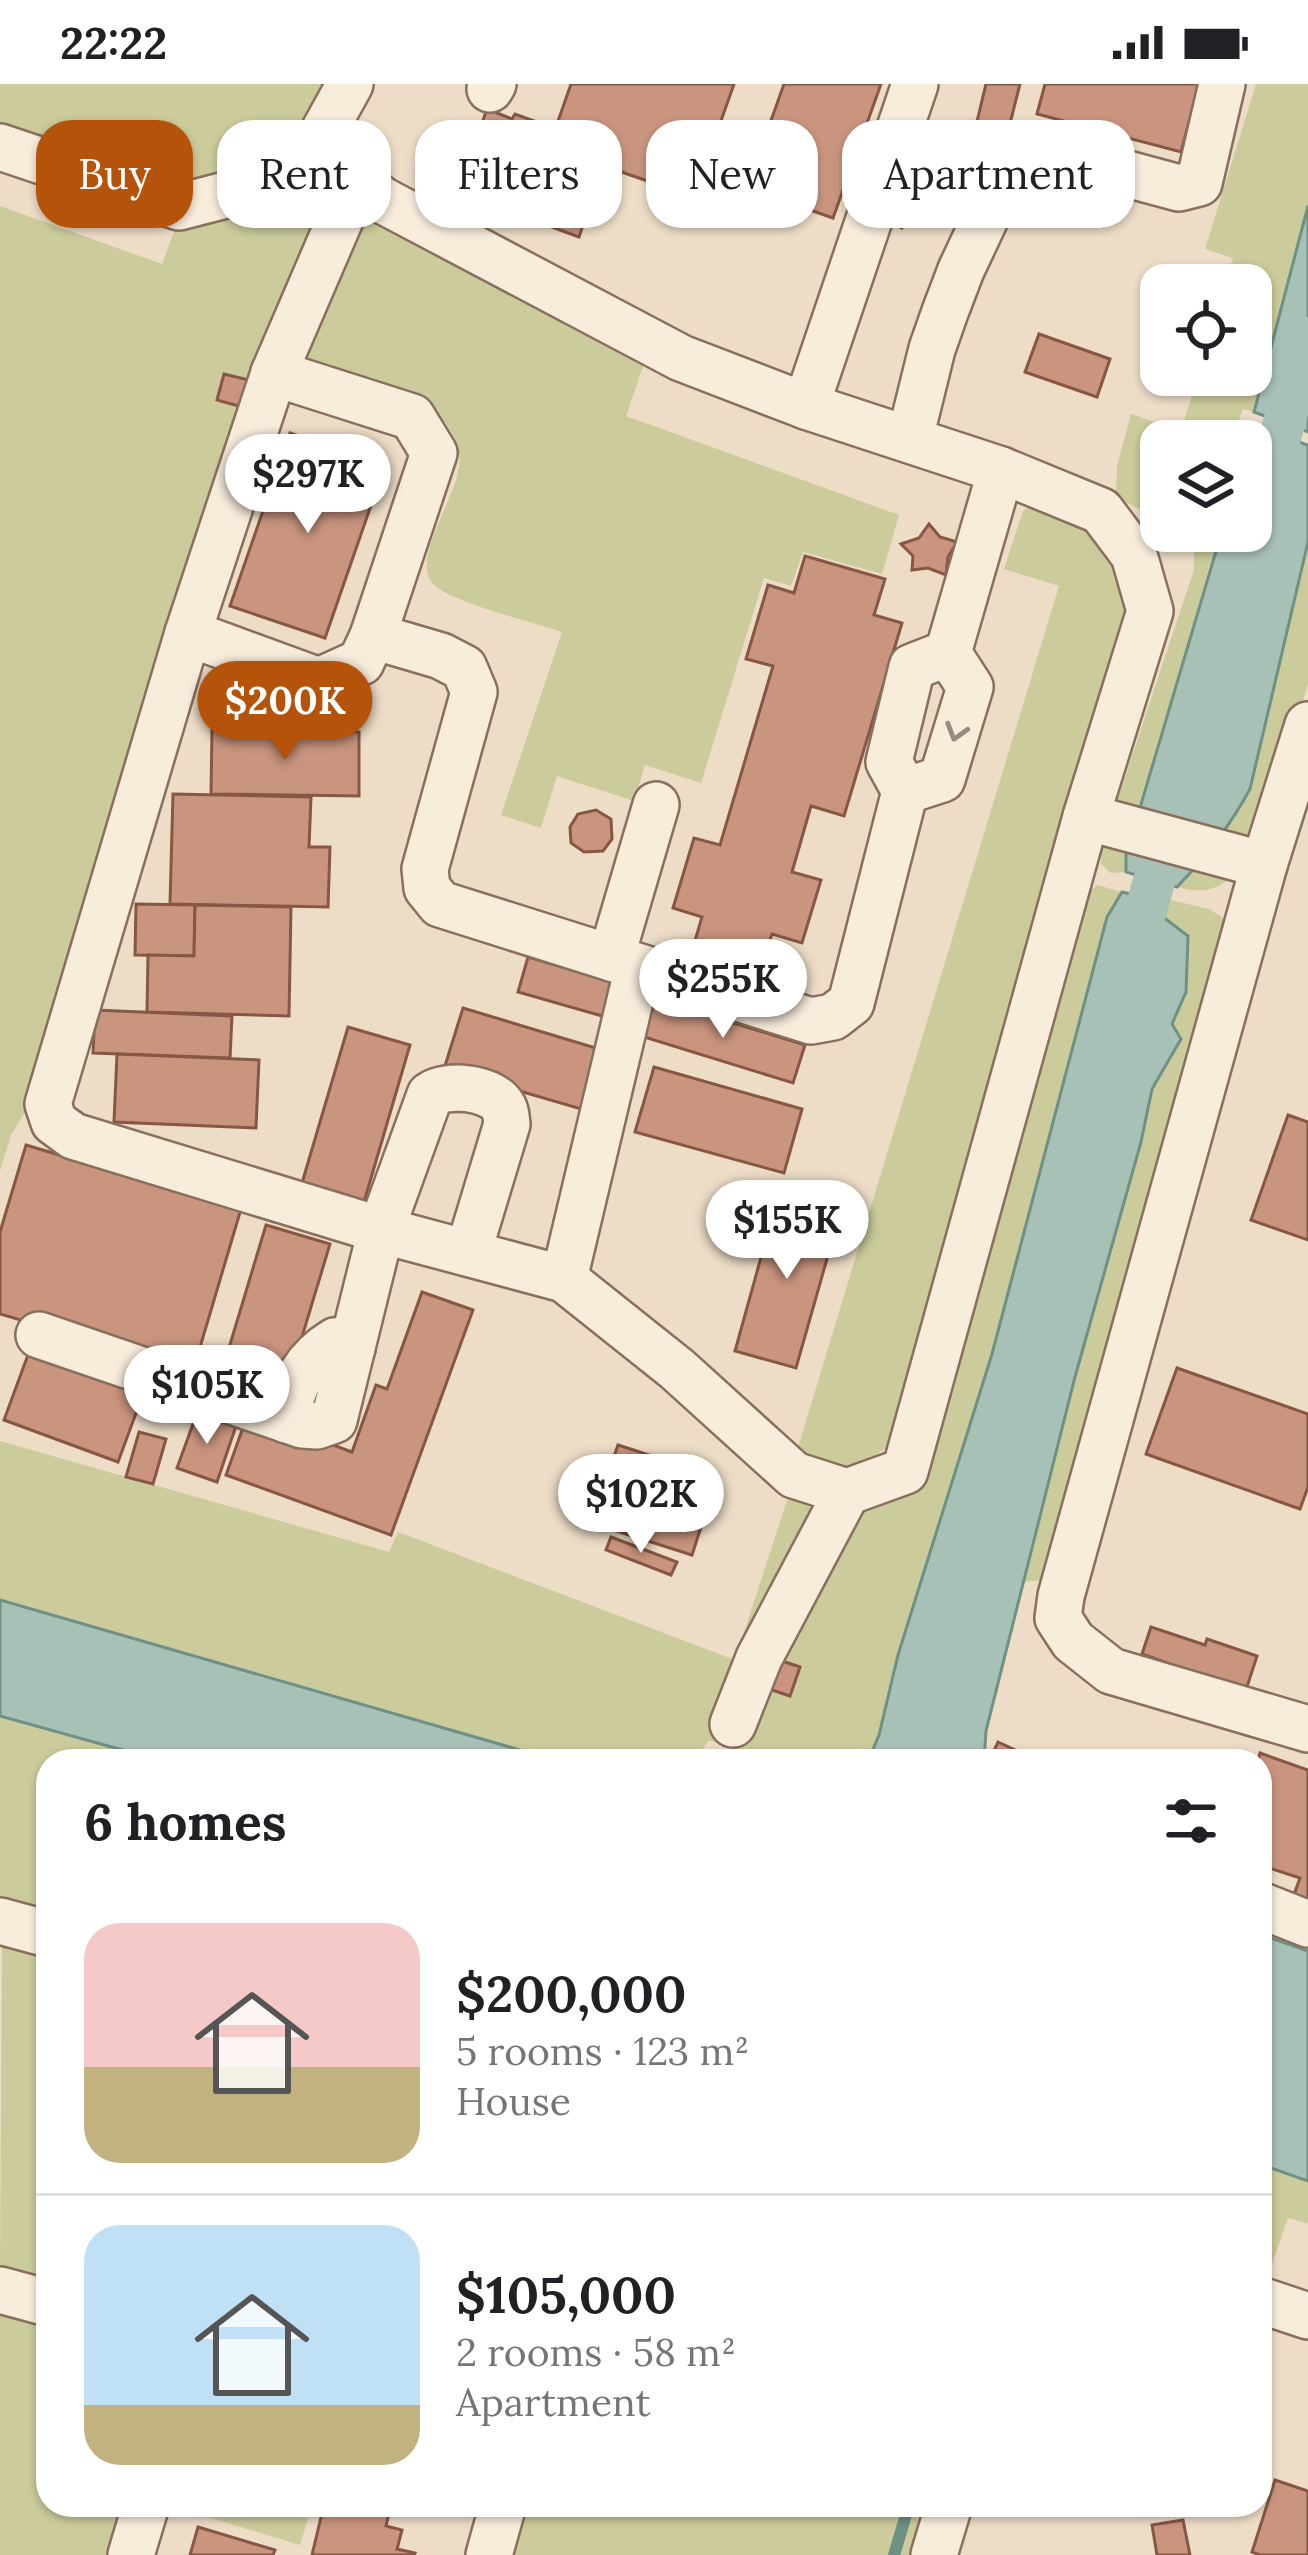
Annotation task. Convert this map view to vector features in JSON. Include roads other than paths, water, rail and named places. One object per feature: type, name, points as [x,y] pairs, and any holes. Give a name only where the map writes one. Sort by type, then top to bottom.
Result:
[{"type":"street","points":[[330,120],[350,84]]},
{"type":"street","points":[[806,406],[915,84]]},
{"type":"street","points":[[910,438],[945,312],[1008,170],[1031,158],[1058,155],[1190,188],[1199,183],[1222,84]]},
{"type":"street","points":[[0,147],[179,207],[217,197]]},
{"type":"street","points":[[336,228],[274,373],[188,633],[48,1104],[54,1123],[73,1136],[382,1230],[564,1279],[677,1369],[794,1475],[847,1492],[905,1472],[1150,611],[1134,555],[1101,511],[1001,470],[806,406],[680,358],[391,205]]},
{"type":"street","points":[[188,633],[319,681],[361,662],[434,453],[412,417],[274,373]]},
{"type":"street","points":[[373,636],[441,656],[464,668],[474,692],[425,869],[427,888],[440,904],[811,1021],[833,1017],[851,1003],[905,790],[942,779],[970,687],[947,653],[1001,470]]},
{"type":"street","points":[[1308,725],[1264,865],[1058,1618],[1072,1641],[1111,1671],[1308,1730]]},
{"type":"street","points":[[564,1279],[656,805]]},
{"type":"street","points":[[1094,820],[1264,865]]},
{"type":"street","points":[[39,1336],[287,1420],[317,1426],[334,1420],[382,1230],[430,1095],[452,1087],[490,1094],[505,1109],[507,1124],[468,1252]]},
{"type":"street","points":[[733,1724],[759,1658],[847,1492]]},
{"type":"street","points":[[1272,1910],[1308,1924]]},
{"type":"street","points":[[0,1921],[36,1931]]},
{"type":"street","points":[[0,2290],[36,2300]]},
{"type":"street","points":[[1272,2304],[1308,2316]]},
{"type":"street","points":[[131,2555],[142,2517]]},
{"type":"street","points":[[489,2555],[500,2517]]},
{"type":"street","points":[[934,2555],[945,2517]]},
{"type":"waterway","points":[[1272,466],[1308,338]]},
{"type":"waterway","points":[[1135,949],[1170,824]]},
{"type":"waterway","points":[[894,2555],[905,2517]]}]
